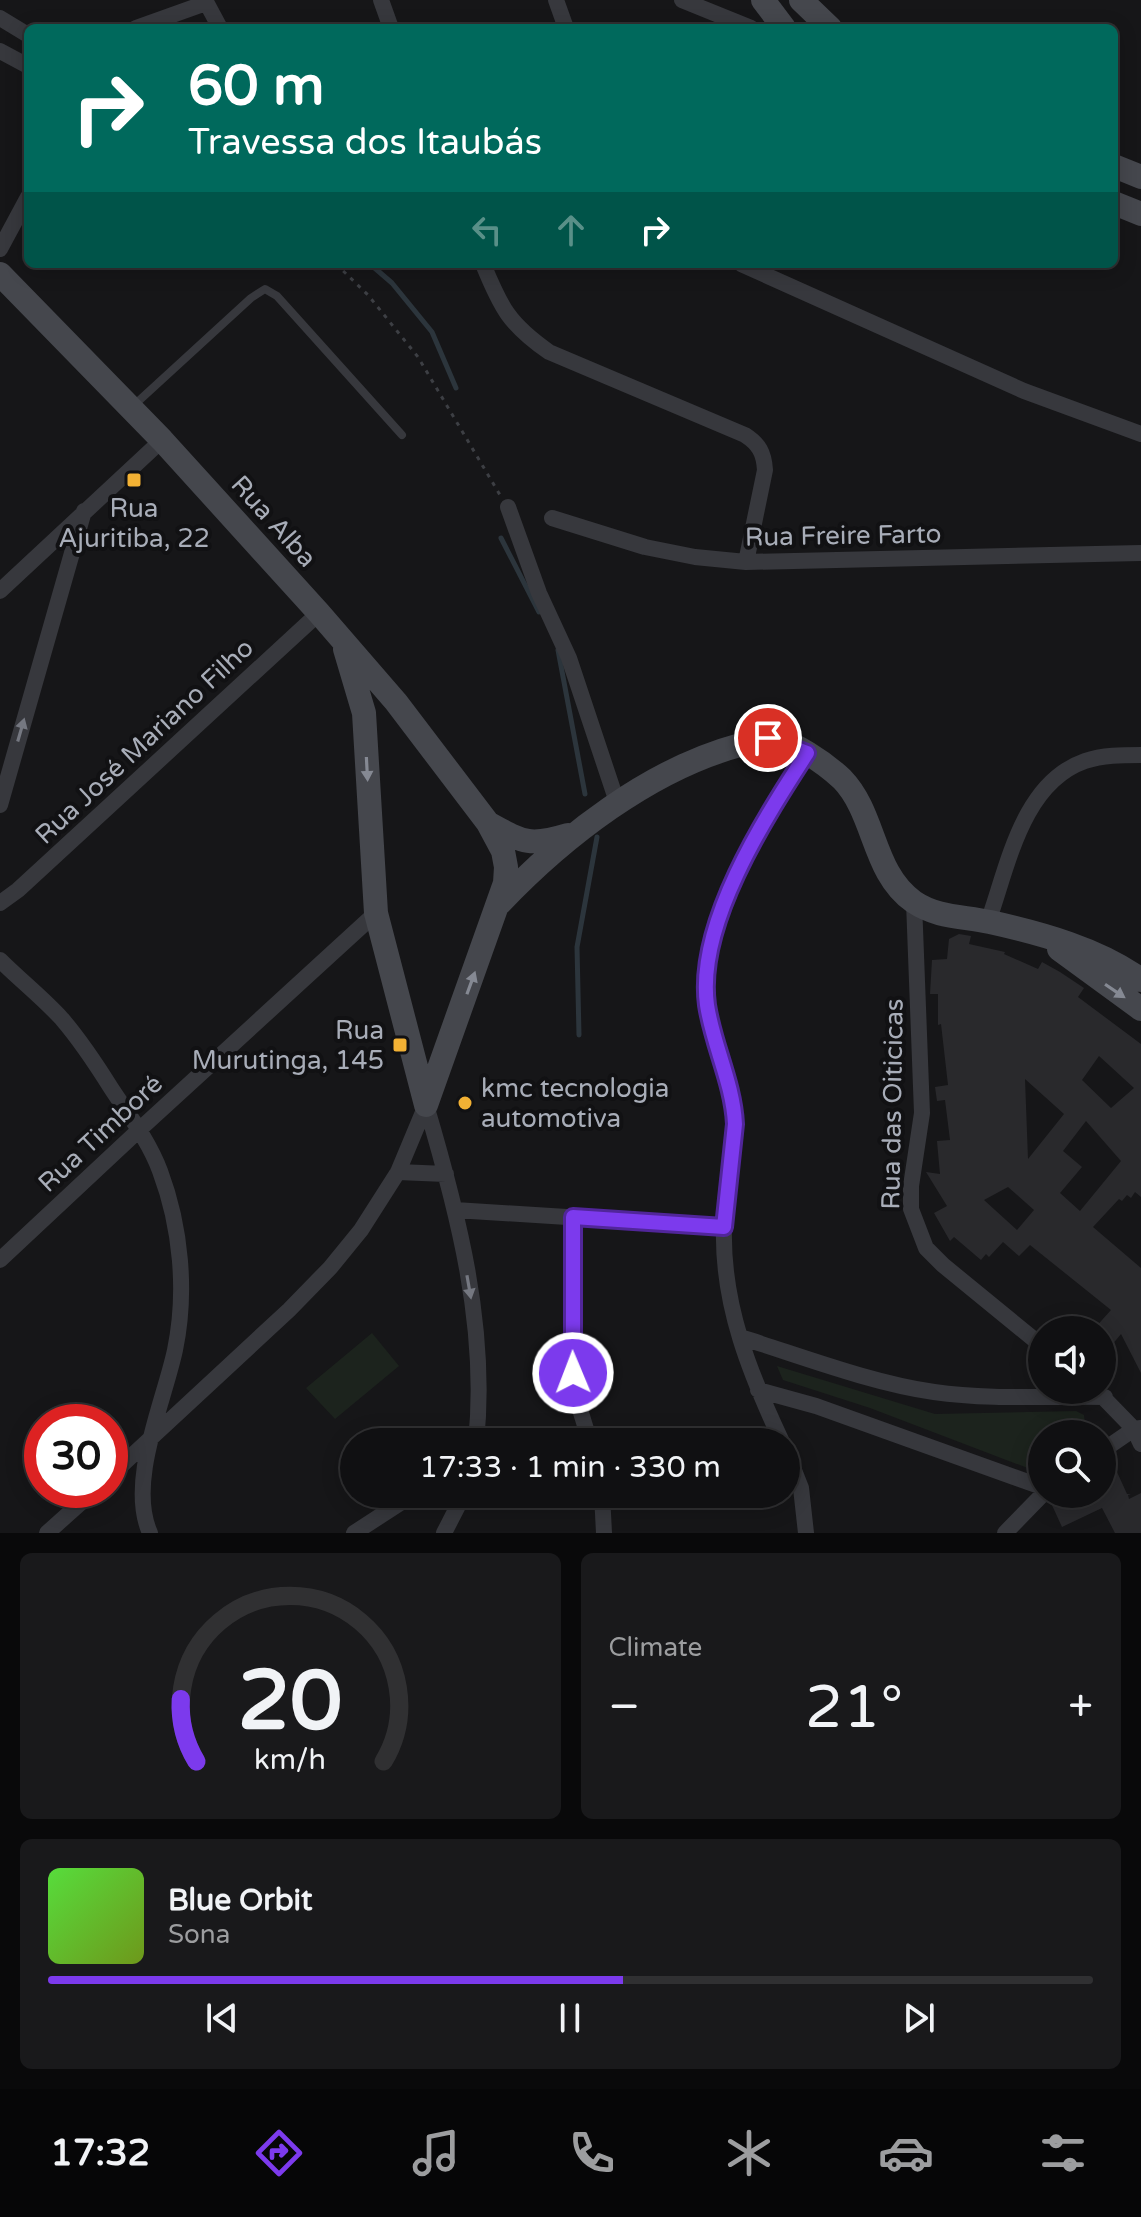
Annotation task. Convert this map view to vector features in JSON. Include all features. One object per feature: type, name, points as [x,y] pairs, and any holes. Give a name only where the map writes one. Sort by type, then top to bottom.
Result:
[{"type":"street","points":[[381,0],[390,24]]},
{"type":"street","points":[[556,0],[565,24]]},
{"type":"street","points":[[763,0],[781,24]]},
{"type":"street","points":[[801,0],[826,24]]},
{"type":"street","points":[[146,24],[206,1],[218,24]]},
{"type":"street","points":[[688,1],[742,24]]},
{"type":"street","points":[[0,18],[24,33]]},
{"type":"street","points":[[0,51],[24,64]]},
{"type":"street","points":[[1118,168],[1141,177]]},
{"type":"street","points":[[0,249],[24,204]]},
{"type":"street","points":[[1118,205],[1141,214]]},
{"type":"street","points":[[485,268],[509,318],[522,333],[549,352],[755,441],[761,448],[765,470],[746,562]]},
{"type":"street","points":[[750,268],[1024,391],[1141,434]]},
{"type":"street","name":"Rua Alba","points":[[0,274],[132,408],[319,613],[396,702],[488,823]]},
{"type":"street","points":[[0,591],[162,440]]},
{"type":"street","points":[[508,507],[539,593],[569,658],[618,805]]},
{"type":"street","points":[[0,805],[84,511]]},
{"type":"street","name":"Rua Freire Farto","points":[[552,518],[645,547],[695,557],[746,562],[1141,553]]},
{"type":"street","points":[[32,560],[51,560],[67,569]]},
{"type":"street","name":"Rua José Mariano Filho","points":[[0,903],[18,890],[319,613]]},
{"type":"street","points":[[342,639],[364,713],[376,913],[455,1210],[474,1317],[478,1360],[478,1428]]},
{"type":"street","points":[[364,713],[375,702],[396,702]]},
{"type":"street","points":[[500,903],[536,865],[576,832],[618,805],[685,764],[715,752],[768,738],[807,753],[835,774],[859,803],[888,871],[901,891],[914,902],[945,916],[988,922],[1098,955],[1141,980]]},
{"type":"street","points":[[776,1428],[758,1390],[740,1337],[726,1279],[724,1227],[735,1124],[707,1002],[708,967],[716,929],[735,877],[763,820],[807,753]]},
{"type":"street","points":[[988,922],[1025,818],[1042,793],[1062,773],[1085,761],[1109,756],[1141,755]]},
{"type":"street","points":[[488,823],[528,842],[547,841],[576,832]]},
{"type":"street","points":[[128,1459],[330,1268],[361,1230],[398,1172],[426,1105],[500,903],[506,867],[503,851],[488,823]]},
{"type":"street","name":"Rua das Oiticicas","points":[[914,902],[922,1113],[911,1186],[911,1209],[926,1248],[1028,1334]]},
{"type":"street","name":"Rua Timboré","points":[[0,1260],[376,913]]},
{"type":"street","points":[[1044,938],[1141,1009]]},
{"type":"street","points":[[0,960],[61,1018],[88,1053],[139,1130],[160,1170],[173,1218],[182,1297],[175,1350],[149,1440],[144,1509],[150,1533]]},
{"type":"street","points":[[415,1065],[444,1056]]},
{"type":"street","points":[[398,1172],[446,1174]]},
{"type":"street","points":[[455,1210],[724,1227]]},
{"type":"street","points":[[573,1217],[574,1390],[586,1428]]},
{"type":"street","points":[[740,1337],[932,1392],[1028,1395]]},
{"type":"street","points":[[758,1390],[816,1406],[1028,1482]]},
{"type":"street","points":[[1110,1404],[1139,1434],[1116,1445]]},
{"type":"street","points":[[800,1485],[806,1533]]},
{"type":"street","points":[[47,1533],[75,1508]]},
{"type":"street","points":[[354,1533],[392,1508]]},
{"type":"street","points":[[444,1533],[457,1508]]},
{"type":"street","points":[[603,1508],[604,1533]]},
{"type":"street","points":[[1005,1533],[1029,1508]]},
{"type":"lane","points":[[132,408],[251,298],[265,289],[277,296],[402,435]]},
{"type":"path","points":[[340,268],[368,295],[418,357],[508,507]]},
{"type":"shaded area","points":[[372,1333],[399,1366],[335,1419],[306,1388]]},
{"type":"shaded area","points":[[777,1366],[935,1414],[1076,1411],[1084,1415],[1085,1420],[1028,1420],[1028,1468],[870,1408],[783,1380]]},
{"type":"building","points":[[959,934],[971,936],[969,944],[1005,952],[1038,969],[1042,962],[1084,988],[1078,997],[1141,1044],[1141,1197],[1135,1192],[1131,1198],[1127,1195],[1122,1201],[1119,1199],[1093,1227],[1141,1268],[1141,1373],[1121,1334],[1116,1340],[1116,1316],[1106,1316],[1111,1310],[1030,1245],[1019,1256],[1003,1242],[989,1257],[986,1254],[981,1260],[954,1237],[950,1241],[934,1213],[947,1206],[926,1172],[940,1174],[937,1141],[950,1140],[945,1100],[937,1101],[935,1087],[948,1085],[941,1024],[938,1025],[938,994],[930,994],[932,960],[947,959],[949,939]],"holes":[[[1099,1056],[1134,1088],[1111,1108],[1082,1080]],[[1025,1079],[1064,1114],[1028,1159]],[[1086,1121],[1121,1161],[1080,1211],[1060,1193],[1082,1167],[1063,1151]],[[1008,1187],[1034,1210],[1017,1230],[984,1200]]]},
{"type":"building","points":[[1116,1472],[1127,1494],[1131,1494],[1128,1495],[1129,1499],[1141,1493],[1141,1533],[1115,1533],[1102,1508],[1116,1508]]},
{"type":"building","points":[[1053,1508],[1102,1508],[1062,1527]]},
{"type":"waterway","points":[[375,268],[392,283],[432,332],[456,388]]},
{"type":"waterway","points":[[501,538],[539,612]]},
{"type":"waterway","points":[[558,650],[585,794]]},
{"type":"waterway","points":[[579,1035],[577,947],[597,837]]},
{"type":"place","name":"Rua Ajuritiba, 22","points":[[134,480]]},
{"type":"place","name":"Rua Murutinga, 145","points":[[400,1045]]},
{"type":"place","name":"kmc tecnologia automotiva","points":[[465,1103]]},
{"type":"route","points":[[573,1373],[573,1217],[724,1227],[735,1124],[707,1002],[708,967],[716,929],[735,877],[763,820],[807,753],[768,738]]}]
